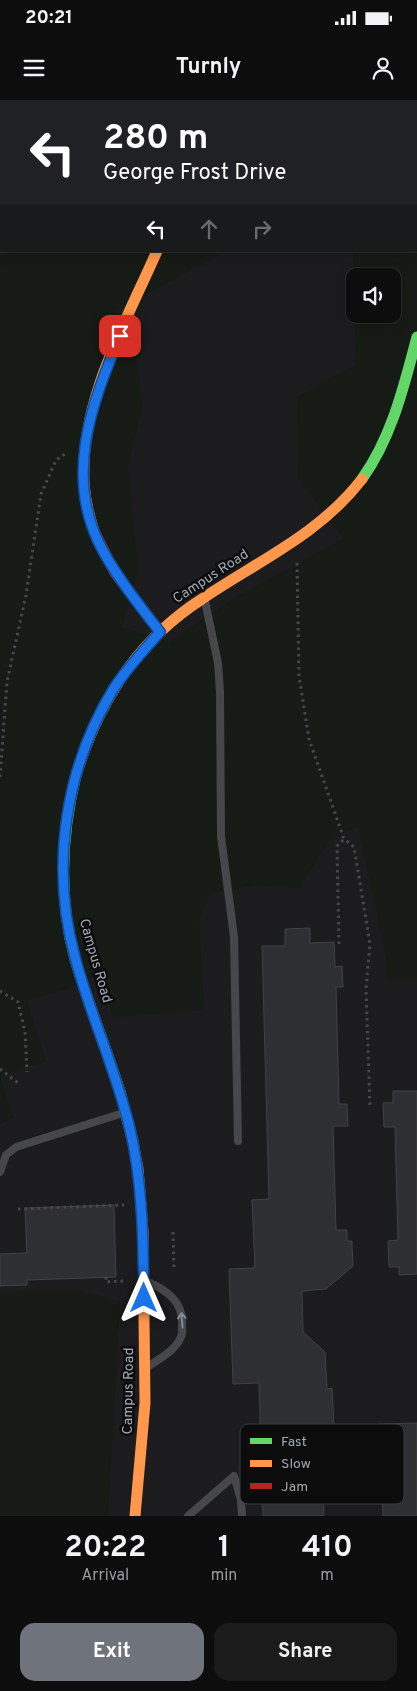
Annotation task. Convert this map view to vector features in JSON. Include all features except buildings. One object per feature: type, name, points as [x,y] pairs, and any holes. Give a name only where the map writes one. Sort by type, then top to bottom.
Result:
[{"type":"street","points":[[157,252],[100,382],[92,406],[85,439],[84,486],[88,513],[95,535],[113,567],[160,632]]},
{"type":"street","name":"Campus Road","points":[[135,1516],[143,1439],[145,1368],[143,1220],[138,1168],[125,1113],[71,942],[64,892],[64,841],[73,786],[93,726],[116,686],[160,632],[179,615],[322,523],[351,494],[380,452],[392,423],[417,337]]},
{"type":"lane","points":[[205,598],[218,663],[220,692],[221,836],[234,937],[238,1141]]},
{"type":"lane","points":[[0,1172],[6,1155],[16,1147],[125,1113]]},
{"type":"lane","points":[[144,1280],[161,1288],[175,1298],[183,1315],[182,1337],[170,1352],[145,1368]]},
{"type":"lane","points":[[188,1516],[234,1476],[240,1497]]},
{"type":"path","points":[[0,777],[7,682],[26,595],[40,494],[56,460],[85,439]]},
{"type":"path","points":[[297,555],[299,676],[309,739],[344,839],[354,847],[370,944],[366,989],[370,1106]]},
{"type":"path","points":[[339,944],[337,846],[344,839]]},
{"type":"path","points":[[0,991],[18,1002],[25,1032],[27,1072]]},
{"type":"path","points":[[0,1069],[18,1083]]},
{"type":"path","points":[[18,1208],[130,1205]]},
{"type":"path","points":[[173,1232],[174,1270]]},
{"type":"path","points":[[106,1277],[106,1282],[131,1281]]},
{"type":"shaded area","points":[[0,252],[225,252],[114,311],[136,355],[142,406],[128,467],[138,571],[122,627],[169,642],[236,597],[343,539],[298,478],[297,397],[356,365],[355,323],[401,323],[401,268],[353,268],[353,252],[417,252],[417,980],[389,980],[382,937],[358,826],[330,839],[299,888],[256,885],[209,894],[199,924],[204,1010],[113,1017],[98,975],[67,989],[27,1000],[46,1061],[0,1076]]},
{"type":"shaded area","points":[[222,252],[417,252],[417,1516],[0,1516],[0,369]]},
{"type":"shaded area","points":[[0,1077],[13,1117],[0,1124]]},
{"type":"shaded area","points":[[82,1291],[120,1302],[108,1516],[0,1516],[0,1292]]},
{"type":"traffic: fast","points":[[362,479],[381,446],[396,411],[417,337]]},
{"type":"traffic: fast","points":[[76,775],[67,821],[65,844],[64,890],[66,913],[75,959],[120,1092]]},
{"type":"traffic: slow","points":[[94,531],[85,496],[84,483],[85,452],[89,422],[107,364],[157,252]]},
{"type":"traffic: slow","points":[[76,775],[85,748],[109,698],[123,675],[158,634],[179,615],[202,599],[308,531],[327,516],[362,479]]},
{"type":"traffic: slow","points":[[120,1092],[138,1169],[143,1232],[145,1403],[135,1516]]},
{"type":"traffic: jam","points":[[94,531],[115,573],[160,632]]},
{"type":"route","points":[[120,336],[100,382],[88,422],[83,471],[86,502],[91,524],[103,551],[129,591],[160,632],[116,686],[93,726],[79,766],[69,804],[64,841],[63,875],[66,914],[75,956],[130,1128],[138,1168],[143,1220],[144,1298]]}]
